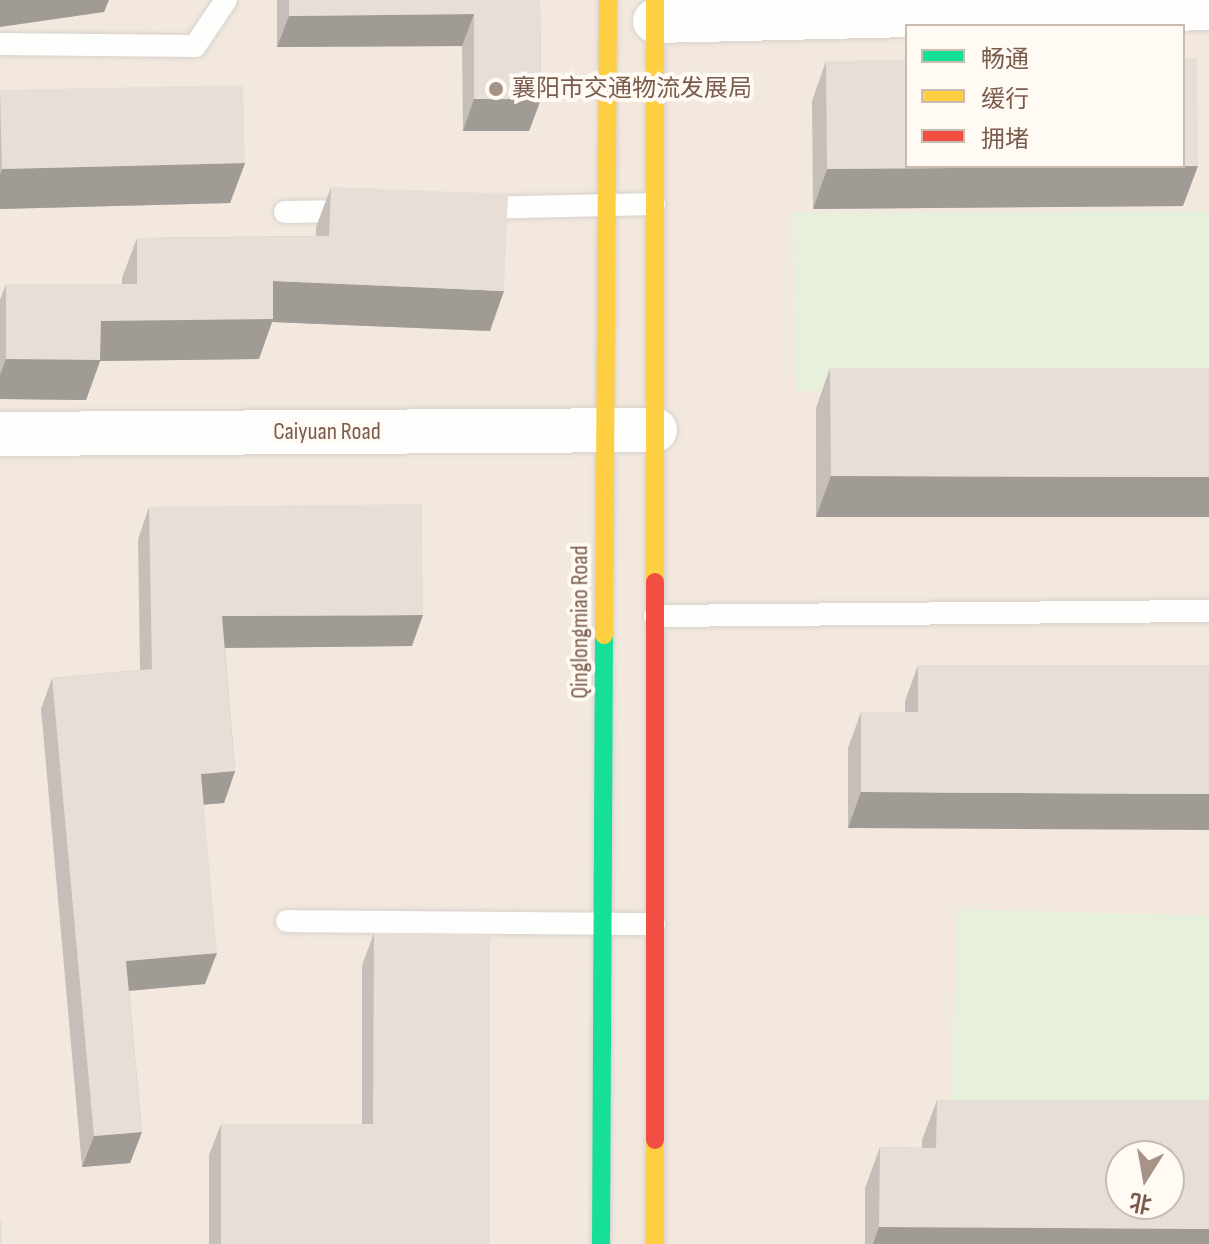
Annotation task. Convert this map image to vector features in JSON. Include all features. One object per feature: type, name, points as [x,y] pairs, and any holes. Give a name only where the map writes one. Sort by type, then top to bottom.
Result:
[{"type":"street","name":"Qinglongmiao Road","points":[[601,1244],[608,0]]},
{"type":"street","points":[[655,1244],[655,10],[1209,8]]},
{"type":"street","name":"Caiyuan Road","points":[[0,434],[655,430]]},
{"type":"lane","points":[[0,44],[195,46],[226,0]]},
{"type":"lane","points":[[454,209],[654,204]]},
{"type":"lane","points":[[285,212],[377,210]]},
{"type":"lane","points":[[655,616],[1209,611]]},
{"type":"lane","points":[[287,921],[654,924]]},
{"type":"shaded area","points":[[0,0],[1209,0],[1209,1244],[0,1244]]},
{"type":"green space","points":[[1209,211],[1209,389],[795,391],[794,213]]},
{"type":"green space","points":[[957,909],[1209,916],[1209,1117],[952,1109]]},
{"type":"building","points":[[289,0],[540,0],[541,99],[474,99],[474,14],[289,16]]},
{"type":"building","points":[[1185,58],[1197,58],[1198,166],[1185,166]]},
{"type":"building","points":[[905,60],[905,168],[951,168],[827,169],[826,61]]},
{"type":"building","points":[[243,85],[245,163],[2,169],[0,90]]},
{"type":"building","points":[[331,187],[508,194],[504,291],[273,281],[273,319],[101,321],[100,360],[6,359],[6,284],[137,284],[137,238],[329,236]]},
{"type":"building","points":[[830,368],[1209,368],[1209,477],[831,476]]},
{"type":"building","points":[[422,504],[423,615],[222,616],[235,771],[201,774],[217,953],[126,961],[142,1132],[94,1136],[52,678],[152,669],[149,507]]},
{"type":"building","points":[[918,665],[1209,665],[1209,794],[861,792],[861,712],[918,712]]},
{"type":"building","points":[[374,933],[490,934],[490,1244],[221,1244],[221,1124],[373,1124]]},
{"type":"building","points":[[937,1100],[1209,1100],[1209,1229],[879,1227],[880,1147],[936,1148]]},
{"type":"building","points":[[2,1221],[2,1244],[0,1244]]},
{"type":"traffic: fast","points":[[601,1244],[604,635]]},
{"type":"traffic: slow","points":[[604,635],[608,0]]},
{"type":"traffic: slow","points":[[655,0],[655,582]]},
{"type":"traffic: slow","points":[[655,1140],[655,1244]]},
{"type":"traffic: jam","points":[[655,582],[655,1140]]},
{"type":"place","name":"襄阳市交通物流发展局","points":[[496,89]]}]
